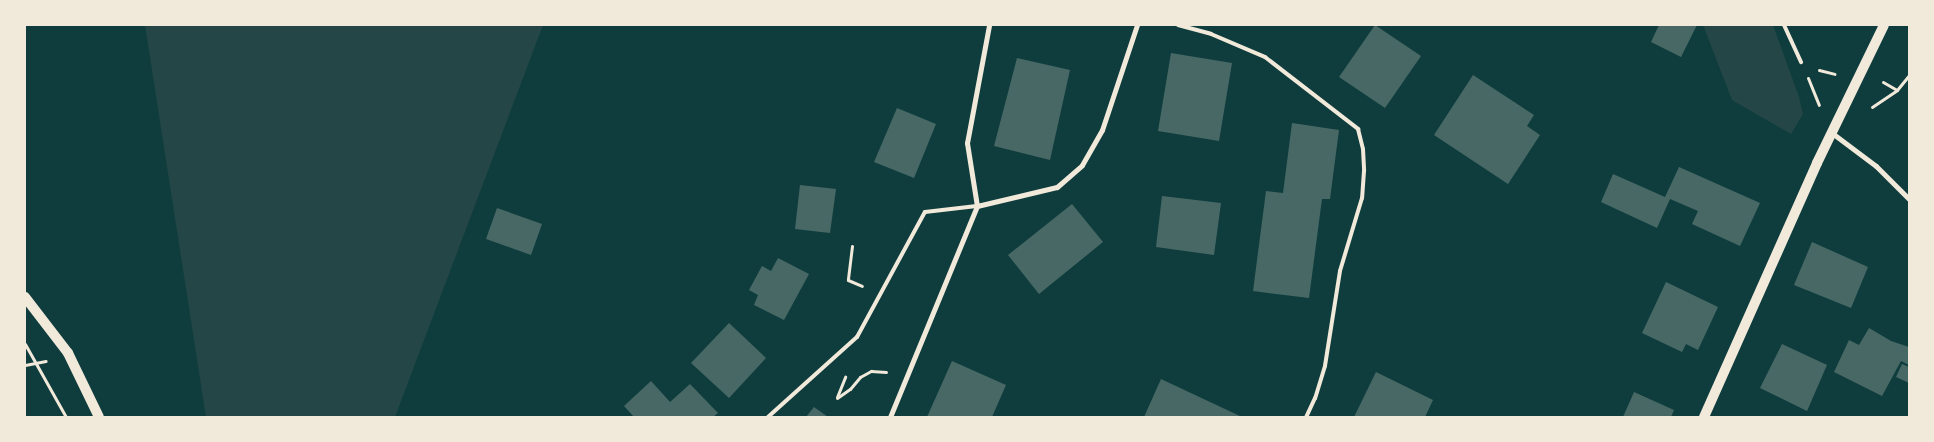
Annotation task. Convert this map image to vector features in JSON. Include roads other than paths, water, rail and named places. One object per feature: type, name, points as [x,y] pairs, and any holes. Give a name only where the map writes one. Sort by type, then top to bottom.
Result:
[{"type":"main road","points":[[1704,417],[1832,133],[1884,25]]},
{"type":"main road","points":[[25,297],[68,353],[99,417]]},
{"type":"street","points":[[890,417],[909,375],[977,206],[967,143],[989,25]]},
{"type":"street","points":[[977,206],[1058,187],[1082,165],[1102,130],[1137,25]]},
{"type":"street","points":[[1832,133],[1876,166],[1909,199]]},
{"type":"lane","points":[[1178,25],[1211,34],[1265,57],[1358,129],[1363,149],[1362,198],[1338,279],[1325,366],[1315,398],[1306,417]]},
{"type":"lane","points":[[1784,25],[1801,62]]},
{"type":"lane","points":[[768,417],[856,338],[925,212],[977,206]]}]
